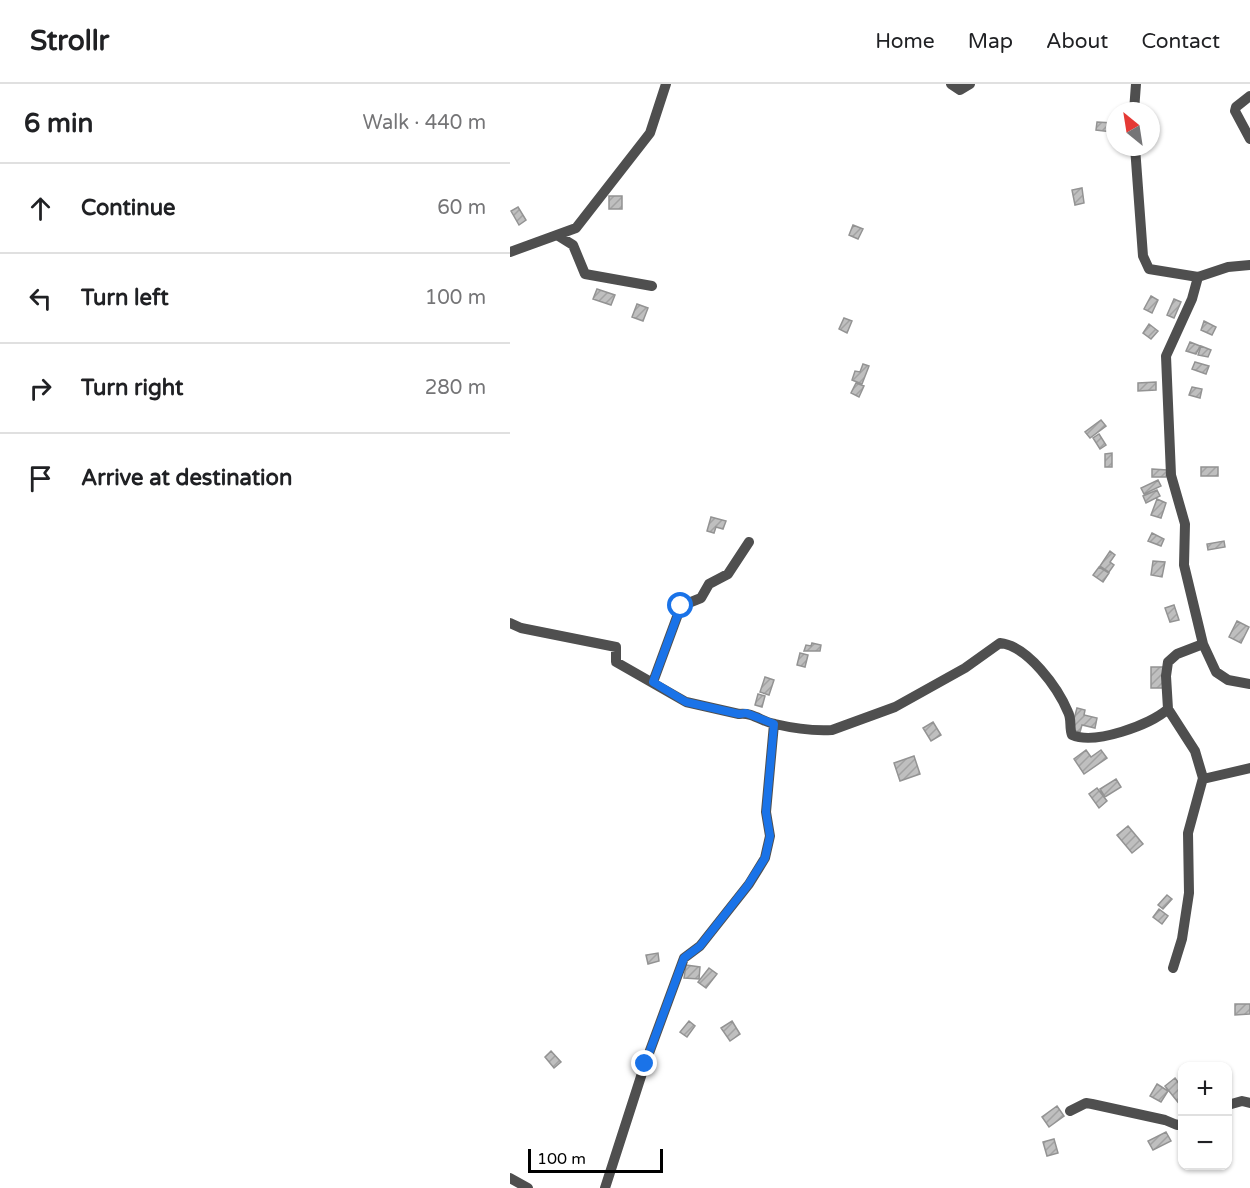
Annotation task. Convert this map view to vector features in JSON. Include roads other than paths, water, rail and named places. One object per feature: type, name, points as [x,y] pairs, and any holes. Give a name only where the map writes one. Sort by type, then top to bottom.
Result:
[{"type":"street","points":[[510,252],[576,228],[650,133],[666,84]]},
{"type":"street","points":[[951,84],[960,90],[970,84]]},
{"type":"street","points":[[1135,102],[1136,84]]},
{"type":"street","points":[[1250,96],[1236,107],[1235,111],[1250,138]]},
{"type":"street","points":[[1136,156],[1145,263],[1154,271],[1198,277],[1228,267],[1250,265]]},
{"type":"street","points":[[556,235],[573,245],[585,274],[652,286]]},
{"type":"street","points":[[1198,277],[1192,299],[1167,348],[1165,369],[1171,475],[1185,524],[1184,565],[1203,644],[1211,664],[1222,677],[1250,684]]},
{"type":"street","points":[[653,682],[681,606],[701,598],[709,584],[728,574],[749,542]]},
{"type":"street","points":[[510,623],[532,631],[616,646],[616,662],[686,702],[739,714],[746,713],[774,724],[824,731],[840,728],[895,707],[927,690],[1000,643],[1016,649],[1048,677],[1068,711],[1070,733],[1076,737],[1121,733],[1162,715],[1168,709]]},
{"type":"street","points":[[1173,968],[1182,939],[1189,893],[1188,833],[1203,779],[1196,751],[1168,709],[1166,676],[1168,662],[1177,654],[1203,644]]},
{"type":"street","points":[[605,1188],[645,1064],[684,958],[700,946],[748,885],[765,858],[770,836],[766,812],[774,724]]},
{"type":"street","points":[[1203,779],[1250,768]]},
{"type":"street","points":[[1232,1104],[1242,1101],[1250,1103]]},
{"type":"street","points":[[1070,1111],[1086,1103],[1178,1125]]},
{"type":"street","points":[[510,1178],[528,1188]]}]
